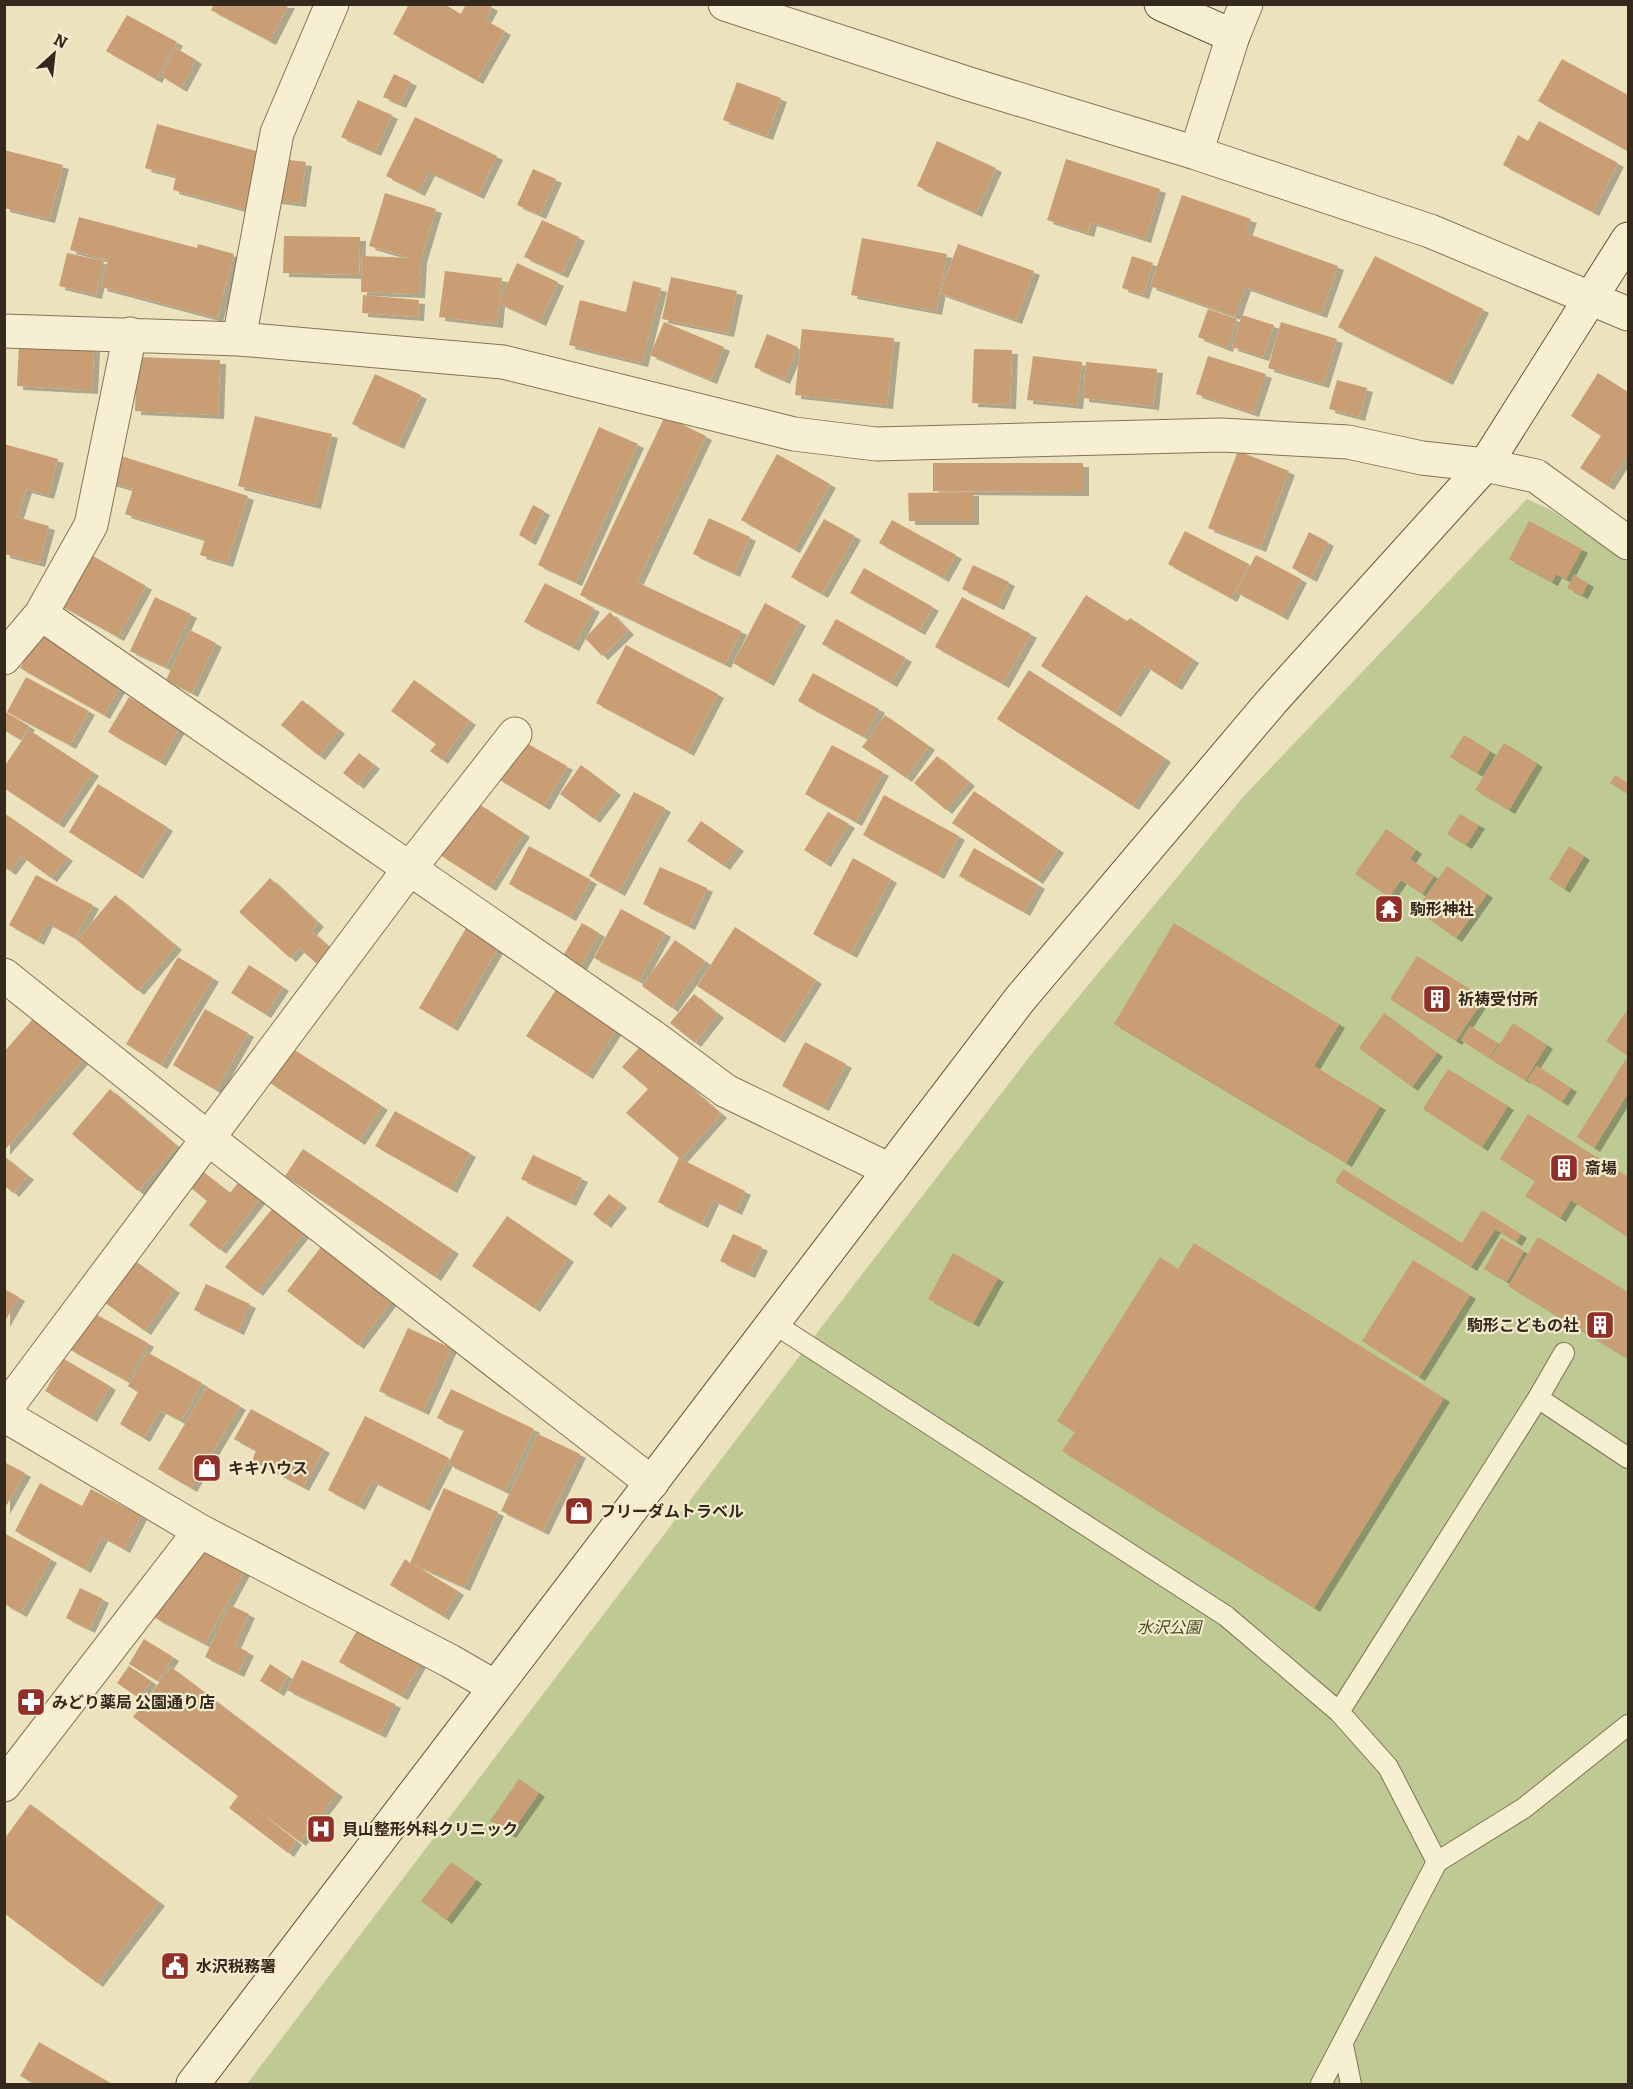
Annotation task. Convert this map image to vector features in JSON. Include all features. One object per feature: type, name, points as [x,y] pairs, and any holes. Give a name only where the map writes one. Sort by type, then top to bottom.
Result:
[{"type":"street","points":[[239,339],[277,133],[332,4]]},
{"type":"street","points":[[724,4],[969,84],[1196,153],[1431,231],[1629,314]]},
{"type":"street","points":[[1161,4],[1233,36]]},
{"type":"street","points":[[1196,153],[1233,36],[1246,4]]},
{"type":"street","points":[[193,2085],[1027,990],[1272,701],[1485,465],[1629,239]]},
{"type":"street","points":[[4,331],[239,339],[503,362],[794,434],[876,444],[1221,435],[1348,442],[1422,458],[1485,465],[1536,476],[1629,543]]},
{"type":"street","points":[[4,658],[41,614],[91,525],[130,334]]},
{"type":"street","points":[[41,614],[652,1036],[726,1091],[891,1170]]},
{"type":"street","points":[[495,1687],[450,1661],[200,1531],[4,1413],[410,868],[515,734]]},
{"type":"street","points":[[4,975],[209,1139],[652,1483]]},
{"type":"street","points":[[4,1785],[200,1531]]},
{"type":"lane","points":[[774,1323],[1226,1616],[1339,1712],[1388,1767],[1437,1862]]},
{"type":"lane","points":[[1339,1712],[1538,1398],[1564,1353]]},
{"type":"lane","points":[[1538,1398],[1629,1458]]},
{"type":"lane","points":[[1321,2085],[1437,1862],[1524,1808],[1629,1725]]},
{"type":"lane","points":[[1343,2045],[1351,2085]]},
{"type":"green space","name":"水沢公園","points":[[1527,499],[1551,510],[1628,562],[1628,2084],[247,2084],[1034,1051],[1244,796]]},
{"type":"building","points":[[214,4],[289,4],[270,41],[211,10]]},
{"type":"building","points":[[409,4],[444,4],[461,14],[466,4],[487,4],[492,7],[485,20],[505,31],[477,80],[393,34]]},
{"type":"building","points":[[127,15],[177,42],[156,79],[106,51]]},
{"type":"building","points":[[176,48],[196,60],[181,88],[161,76]]},
{"type":"building","points":[[1562,59],[1628,95],[1628,151],[1538,101]]},
{"type":"building","points":[[394,74],[411,82],[400,104],[383,97]]},
{"type":"building","points":[[737,82],[781,98],[767,136],[723,120]]},
{"type":"building","points":[[358,100],[392,115],[375,152],[341,137]]},
{"type":"building","points":[[415,117],[497,156],[478,195],[429,172],[419,192],[386,176]]},
{"type":"building","points":[[1539,121],[1618,163],[1593,212],[1503,165],[1518,135],[1528,141]]},
{"type":"building","points":[[157,124],[263,153],[247,210],[173,190],[176,176],[145,168]]},
{"type":"building","points":[[937,141],[996,168],[976,213],[917,186]]},
{"type":"building","points":[[4,150],[63,165],[49,219],[4,208]]},
{"type":"building","points":[[273,158],[306,162],[300,203],[267,199]]},
{"type":"building","points":[[1066,159],[1160,189],[1145,239],[1091,222],[1088,233],[1047,220]]},
{"type":"building","points":[[533,169],[556,179],[540,215],[517,205]]},
{"type":"building","points":[[385,193],[436,209],[421,259],[419,294],[361,292],[362,256],[411,258],[369,246]]},
{"type":"building","points":[[1182,195],[1251,219],[1246,233],[1338,266],[1321,314],[1245,287],[1235,316],[1150,286]]},
{"type":"building","points":[[79,217],[197,248],[198,244],[234,254],[217,318],[101,287],[108,260],[70,250]]},
{"type":"building","points":[[542,220],[579,237],[562,274],[524,257]]},
{"type":"building","points":[[284,236],[360,237],[359,275],[283,273]]},
{"type":"building","points":[[862,238],[947,254],[936,311],[851,295]]},
{"type":"building","points":[[958,244],[1034,271],[1016,320],[940,293]]},
{"type":"building","points":[[67,253],[104,261],[96,295],[59,286]]},
{"type":"building","points":[[1132,256],[1153,263],[1143,295],[1122,288]]},
{"type":"building","points":[[1375,256],[1483,309],[1447,381],[1338,327]]},
{"type":"building","points":[[517,263],[558,282],[540,322],[499,303],[497,324],[439,317],[445,271],[502,278],[499,302]]},
{"type":"building","points":[[671,277],[737,291],[728,333],[662,319]]},
{"type":"building","points":[[633,281],[661,288],[642,363],[569,345],[580,300],[626,312]]},
{"type":"building","points":[[363,295],[419,300],[418,317],[362,313]]},
{"type":"building","points":[[1208,309],[1237,319],[1227,348],[1198,337]]},
{"type":"building","points":[[1242,315],[1274,325],[1263,357],[1232,347]]},
{"type":"building","points":[[664,322],[724,347],[711,380],[650,355]]},
{"type":"building","points":[[1281,322],[1337,339],[1323,384],[1268,368]]},
{"type":"building","points":[[802,329],[894,338],[887,405],[795,395]]},
{"type":"building","points":[[767,334],[798,347],[784,380],[754,367]]},
{"type":"building","points":[[19,344],[94,348],[92,390],[17,386]]},
{"type":"building","points":[[974,349],[1012,350],[1010,405],[972,403]]},
{"type":"building","points":[[1033,356],[1082,362],[1077,405],[1027,400]]},
{"type":"building","points":[[1208,356],[1266,374],[1253,413],[1196,394]]},
{"type":"building","points":[[137,357],[220,360],[218,415],[135,411]]},
{"type":"building","points":[[1086,362],[1157,369],[1153,406],[1083,398]]},
{"type":"building","points":[[1598,373],[1628,392],[1628,454],[1608,486],[1580,468],[1601,436],[1571,416]]},
{"type":"building","points":[[375,374],[421,395],[398,445],[352,424]]},
{"type":"building","points":[[1337,380],[1367,388],[1359,417],[1329,409]]},
{"type":"building","points":[[255,416],[332,434],[315,505],[238,486]]},
{"type":"building","points":[[665,416],[706,436],[637,582],[741,631],[725,664],[580,595]]},
{"type":"building","points":[[599,427],[638,444],[576,582],[538,565]]},
{"type":"building","points":[[4,444],[58,459],[48,495],[26,489],[17,517],[49,526],[39,563],[4,554]]},
{"type":"building","points":[[1238,451],[1289,471],[1260,548],[1208,528]]},
{"type":"building","points":[[777,454],[830,484],[794,549],[741,520]]},
{"type":"building","points":[[118,455],[248,496],[227,563],[200,555],[205,539],[125,514],[133,489],[109,482]]},
{"type":"building","points":[[933,463],[1083,463],[1083,492],[933,491]]},
{"type":"building","points":[[973,492],[973,521],[909,521],[908,493]]},
{"type":"building","points":[[533,505],[544,511],[530,541],[519,535]]},
{"type":"building","points":[[709,518],[750,537],[734,573],[693,554]]},
{"type":"building","points":[[824,519],[855,536],[822,594],[791,577]]},
{"type":"building","points":[[892,520],[956,555],[943,578],[879,543]]},
{"type":"building","points":[[1529,521],[1582,549],[1566,579],[1556,574],[1552,582],[1509,559]]},
{"type":"building","points":[[1185,531],[1249,564],[1231,598],[1168,564]]},
{"type":"building","points":[[1309,532],[1328,542],[1311,578],[1292,568]]},
{"type":"building","points":[[86,552],[146,586],[118,637],[58,604]]},
{"type":"building","points":[[1256,555],[1301,579],[1282,616],[1236,592]]},
{"type":"building","points":[[973,565],[1009,582],[998,606],[962,589]]},
{"type":"building","points":[[864,568],[933,607],[919,631],[850,593]]},
{"type":"building","points":[[1574,575],[1588,583],[1582,595],[1567,588]]},
{"type":"building","points":[[545,583],[594,608],[573,647],[524,622]]},
{"type":"building","points":[[1086,595],[1127,621],[1130,618],[1193,659],[1176,686],[1145,666],[1115,713],[1041,666]]},
{"type":"building","points":[[155,597],[191,614],[166,667],[130,651]]},
{"type":"building","points":[[962,597],[1031,634],[1003,684],[935,647]]},
{"type":"building","points":[[765,603],[800,622],[768,682],[733,663]]},
{"type":"building","points":[[610,612],[628,631],[602,656],[585,638]]},
{"type":"building","points":[[836,619],[906,658],[891,683],[822,644]]},
{"type":"building","points":[[43,628],[127,675],[104,715],[20,668]]},
{"type":"building","points":[[190,630],[216,643],[192,693],[166,680]]},
{"type":"building","points":[[626,645],[718,694],[688,752],[596,703]]},
{"type":"building","points":[[1029,670],[1165,758],[1133,806],[997,719]]},
{"type":"building","points":[[813,673],[879,709],[864,737],[798,701]]},
{"type":"building","points":[[26,677],[89,711],[70,745],[7,712]]},
{"type":"building","points":[[414,680],[470,721],[442,760],[430,751],[436,744],[391,711]]},
{"type":"building","points":[[129,697],[180,727],[160,762],[108,732]]},
{"type":"building","points":[[302,700],[339,730],[319,756],[281,725]]},
{"type":"building","points":[[4,711],[29,726],[21,740],[4,730]]},
{"type":"building","points":[[885,715],[929,746],[906,778],[862,747]]},
{"type":"building","points":[[29,730],[93,772],[58,824],[4,788],[4,767]]},
{"type":"building","points":[[1464,735],[1490,751],[1477,773],[1450,757]]},
{"type":"building","points":[[521,740],[567,766],[544,806],[498,779]]},
{"type":"building","points":[[1504,743],[1537,763],[1509,810],[1475,790]]},
{"type":"building","points":[[832,745],[883,772],[856,822],[805,794]]},
{"type":"building","points":[[359,753],[374,765],[358,785],[343,773]]},
{"type":"building","points":[[937,756],[969,782],[946,810],[914,783]]},
{"type":"building","points":[[581,765],[615,791],[594,819],[560,794]]},
{"type":"building","points":[[1615,775],[1628,783],[1628,794],[1610,783]]},
{"type":"building","points":[[98,784],[167,827],[137,875],[69,832]]},
{"type":"building","points":[[974,791],[1058,849],[1037,880],[952,823]]},
{"type":"building","points":[[634,792],[665,808],[619,892],[589,876]]},
{"type":"building","points":[[884,795],[959,836],[938,875],[863,835]]},
{"type":"building","points":[[474,801],[524,833],[490,887],[440,855]]},
{"type":"building","points":[[828,812],[849,824],[825,863],[804,850]]},
{"type":"building","points":[[4,813],[67,857],[51,878],[21,856],[10,871],[4,867]]},
{"type":"building","points":[[1460,814],[1479,825],[1466,845],[1447,834]]},
{"type":"building","points":[[701,821],[738,847],[724,866],[687,841]]},
{"type":"building","points":[[1386,829],[1416,850],[1410,859],[1434,876],[1422,894],[1401,880],[1389,897],[1355,874]]},
{"type":"building","points":[[529,846],[591,880],[570,917],[509,884]]},
{"type":"building","points":[[1569,846],[1584,856],[1564,889],[1549,879]]},
{"type":"building","points":[[974,848],[1039,885],[1024,912],[959,876]]},
{"type":"building","points":[[853,858],[891,879],[851,954],[813,934]]},
{"type":"building","points":[[1447,866],[1487,894],[1456,938],[1416,910]]},
{"type":"building","points":[[660,867],[707,888],[689,926],[643,904]]},
{"type":"building","points":[[36,875],[93,905],[75,938],[47,923],[38,941],[9,925]]},
{"type":"building","points":[[270,878],[318,923],[311,931],[330,948],[316,963],[299,948],[290,958],[239,912]]},
{"type":"building","points":[[115,895],[176,946],[138,991],[77,940]]},
{"type":"building","points":[[621,909],[665,933],[639,981],[594,958]]},
{"type":"building","points":[[469,923],[501,943],[452,1027],[419,1008]]},
{"type":"building","points":[[582,923],[599,933],[581,966],[563,956]]},
{"type":"building","points":[[1174,923],[1339,1024],[1314,1066],[1380,1106],[1346,1163],[1114,1024]]},
{"type":"building","points":[[735,927],[816,980],[779,1039],[697,986]]},
{"type":"building","points":[[675,940],[705,961],[672,1008],[642,986]]},
{"type":"building","name":"祈祷受付所","points":[[1417,956],[1484,998],[1456,1041],[1390,999]]},
{"type":"building","points":[[178,957],[213,978],[161,1065],[126,1044]]},
{"type":"building","points":[[249,965],[283,987],[265,1014],[231,993]]},
{"type":"building","points":[[557,988],[618,1027],[587,1075],[526,1036]]},
{"type":"building","points":[[694,994],[718,1014],[695,1043],[670,1023]]},
{"type":"building","points":[[205,1009],[248,1033],[216,1090],[173,1065]]},
{"type":"building","points":[[1628,1009],[1628,1056],[1606,1041]]},
{"type":"building","points":[[1384,1013],[1437,1053],[1412,1087],[1359,1048]]},
{"type":"building","points":[[37,1014],[86,1056],[4,1151],[4,1052]]},
{"type":"building","points":[[1513,1023],[1547,1045],[1525,1080],[1490,1059]]},
{"type":"building","points":[[1470,1026],[1498,1043],[1489,1058],[1461,1040]]},
{"type":"building","points":[[645,1041],[665,1065],[721,1114],[681,1159],[745,1191],[736,1211],[713,1200],[702,1224],[658,1202],[679,1158],[626,1113],[648,1089],[622,1067]]},
{"type":"building","points":[[805,1042],[846,1064],[823,1107],[782,1086]]},
{"type":"building","points":[[293,1049],[382,1106],[359,1141],[270,1083]]},
{"type":"building","points":[[1626,1059],[1628,1061],[1628,1093],[1594,1148],[1577,1137]]},
{"type":"building","points":[[1537,1066],[1571,1088],[1562,1102],[1527,1080]]},
{"type":"building","points":[[1448,1069],[1508,1106],[1482,1147],[1423,1109]]},
{"type":"building","points":[[110,1089],[177,1146],[138,1191],[72,1134]]},
{"type":"building","points":[[395,1111],[470,1153],[451,1189],[375,1146]]},
{"type":"building","name":"斎場","points":[[1528,1114],[1628,1177],[1628,1237],[1571,1200],[1560,1218],[1525,1196],[1535,1181],[1500,1159]]},
{"type":"building","points":[[303,1149],[453,1250],[435,1277],[285,1176]]},
{"type":"building","points":[[533,1155],[582,1178],[570,1202],[521,1179]]},
{"type":"building","points":[[4,1156],[28,1176],[13,1193],[4,1185]]},
{"type":"building","points":[[198,1168],[230,1193],[242,1178],[263,1195],[220,1250],[189,1225],[207,1201],[186,1184]]},
{"type":"building","points":[[1343,1169],[1462,1243],[1482,1210],[1521,1234],[1516,1242],[1495,1229],[1471,1267],[1335,1182]]},
{"type":"building","points":[[609,1194],[621,1204],[605,1224],[593,1214]]},
{"type":"building","points":[[272,1209],[303,1234],[257,1292],[225,1267]]},
{"type":"building","points":[[507,1216],[568,1258],[534,1308],[472,1266]]},
{"type":"building","points":[[733,1234],[762,1247],[749,1274],[720,1261]]},
{"type":"building","name":"駒形こどもの社","points":[[1538,1237],[1628,1292],[1628,1359],[1508,1286]]},
{"type":"building","points":[[1501,1238],[1524,1251],[1507,1282],[1484,1269]]},
{"type":"building","points":[[324,1243],[395,1296],[358,1345],[287,1291]]},
{"type":"building","points":[[1194,1243],[1444,1398],[1314,1608],[1062,1451],[1075,1432],[1057,1421],[1160,1257],[1178,1269]]},
{"type":"building","points":[[953,1253],[998,1278],[973,1323],[928,1299]]},
{"type":"building","points":[[131,1258],[174,1289],[145,1331],[101,1300]]},
{"type":"building","points":[[1413,1260],[1470,1295],[1419,1377],[1362,1341]]},
{"type":"building","points":[[206,1284],[250,1304],[238,1331],[194,1310]]},
{"type":"building","points":[[4,1289],[19,1297],[4,1323]]},
{"type":"building","points":[[90,1311],[148,1343],[127,1381],[69,1349]]},
{"type":"building","points":[[408,1328],[451,1348],[423,1411],[379,1391]]},
{"type":"building","points":[[147,1352],[202,1383],[181,1421],[160,1410],[144,1438],[120,1424],[138,1392],[128,1386]]},
{"type":"building","points":[[64,1359],[110,1386],[91,1418],[45,1391]]},
{"type":"building","points":[[207,1387],[240,1406],[191,1488],[158,1469]]},
{"type":"building","points":[[451,1389],[534,1429],[505,1491],[448,1464],[464,1430],[437,1418]]},
{"type":"building","points":[[251,1409],[324,1449],[303,1487],[252,1460],[256,1451],[234,1439]]},
{"type":"building","points":[[365,1416],[449,1458],[424,1507],[372,1481],[359,1506],[328,1490]]},
{"type":"building","points":[[538,1434],[580,1454],[543,1531],[501,1511]]},
{"type":"building","points":[[4,1462],[25,1473],[4,1510]]},
{"type":"building","points":[[40,1483],[82,1506],[91,1489],[141,1516],[124,1549],[102,1537],[85,1569],[15,1531]]},
{"type":"building","points":[[444,1488],[498,1512],[464,1587],[413,1564],[458,1591],[443,1616],[390,1585],[405,1559],[410,1563]]},
{"type":"building","points":[[4,1533],[51,1559],[21,1613],[4,1604]]},
{"type":"building","points":[[195,1543],[245,1570],[205,1644],[155,1618]]},
{"type":"building","points":[[80,1588],[103,1599],[89,1629],[66,1618]]},
{"type":"building","points":[[230,1605],[249,1614],[235,1645],[248,1652],[238,1673],[205,1657]]},
{"type":"building","points":[[359,1627],[421,1662],[402,1696],[339,1662]]},
{"type":"building","points":[[144,1639],[173,1657],[158,1681],[129,1664]]},
{"type":"building","points":[[302,1660],[395,1704],[380,1734],[287,1690]]},
{"type":"building","points":[[270,1664],[288,1676],[278,1692],[260,1681]]},
{"type":"building","points":[[129,1666],[151,1681],[139,1698],[117,1683]]},
{"type":"building","points":[[171,1667],[337,1793],[300,1842],[250,1804],[296,1841],[288,1853],[229,1808],[238,1796],[133,1717]]},
{"type":"building","points":[[519,1779],[539,1793],[510,1834],[490,1821]]},
{"type":"building","points":[[30,1804],[159,1902],[97,1983],[5,1914],[5,1838]]},
{"type":"building","points":[[451,1862],[476,1880],[446,1920],[421,1901]]},
{"type":"building","points":[[39,2042],[109,2082],[107,2084],[35,2084],[20,2076]]},
{"type":"place","name":"駒形神社","points":[[1389,909]]},
{"type":"place","name":"祈祷受付所","points":[[1437,999]]},
{"type":"place","name":"斎場","points":[[1564,1168]]},
{"type":"place","name":"駒形こどもの社","points":[[1600,1325]]},
{"type":"place","name":"キキハウス","points":[[207,1468]]},
{"type":"place","name":"フリーダムトラベル","points":[[579,1511]]},
{"type":"place","name":"みどり薬局 公園通り店","points":[[31,1702]]},
{"type":"place","name":"貝山整形外科クリニック","points":[[321,1829]]},
{"type":"place","name":"水沢税務署","points":[[175,1966]]}]
